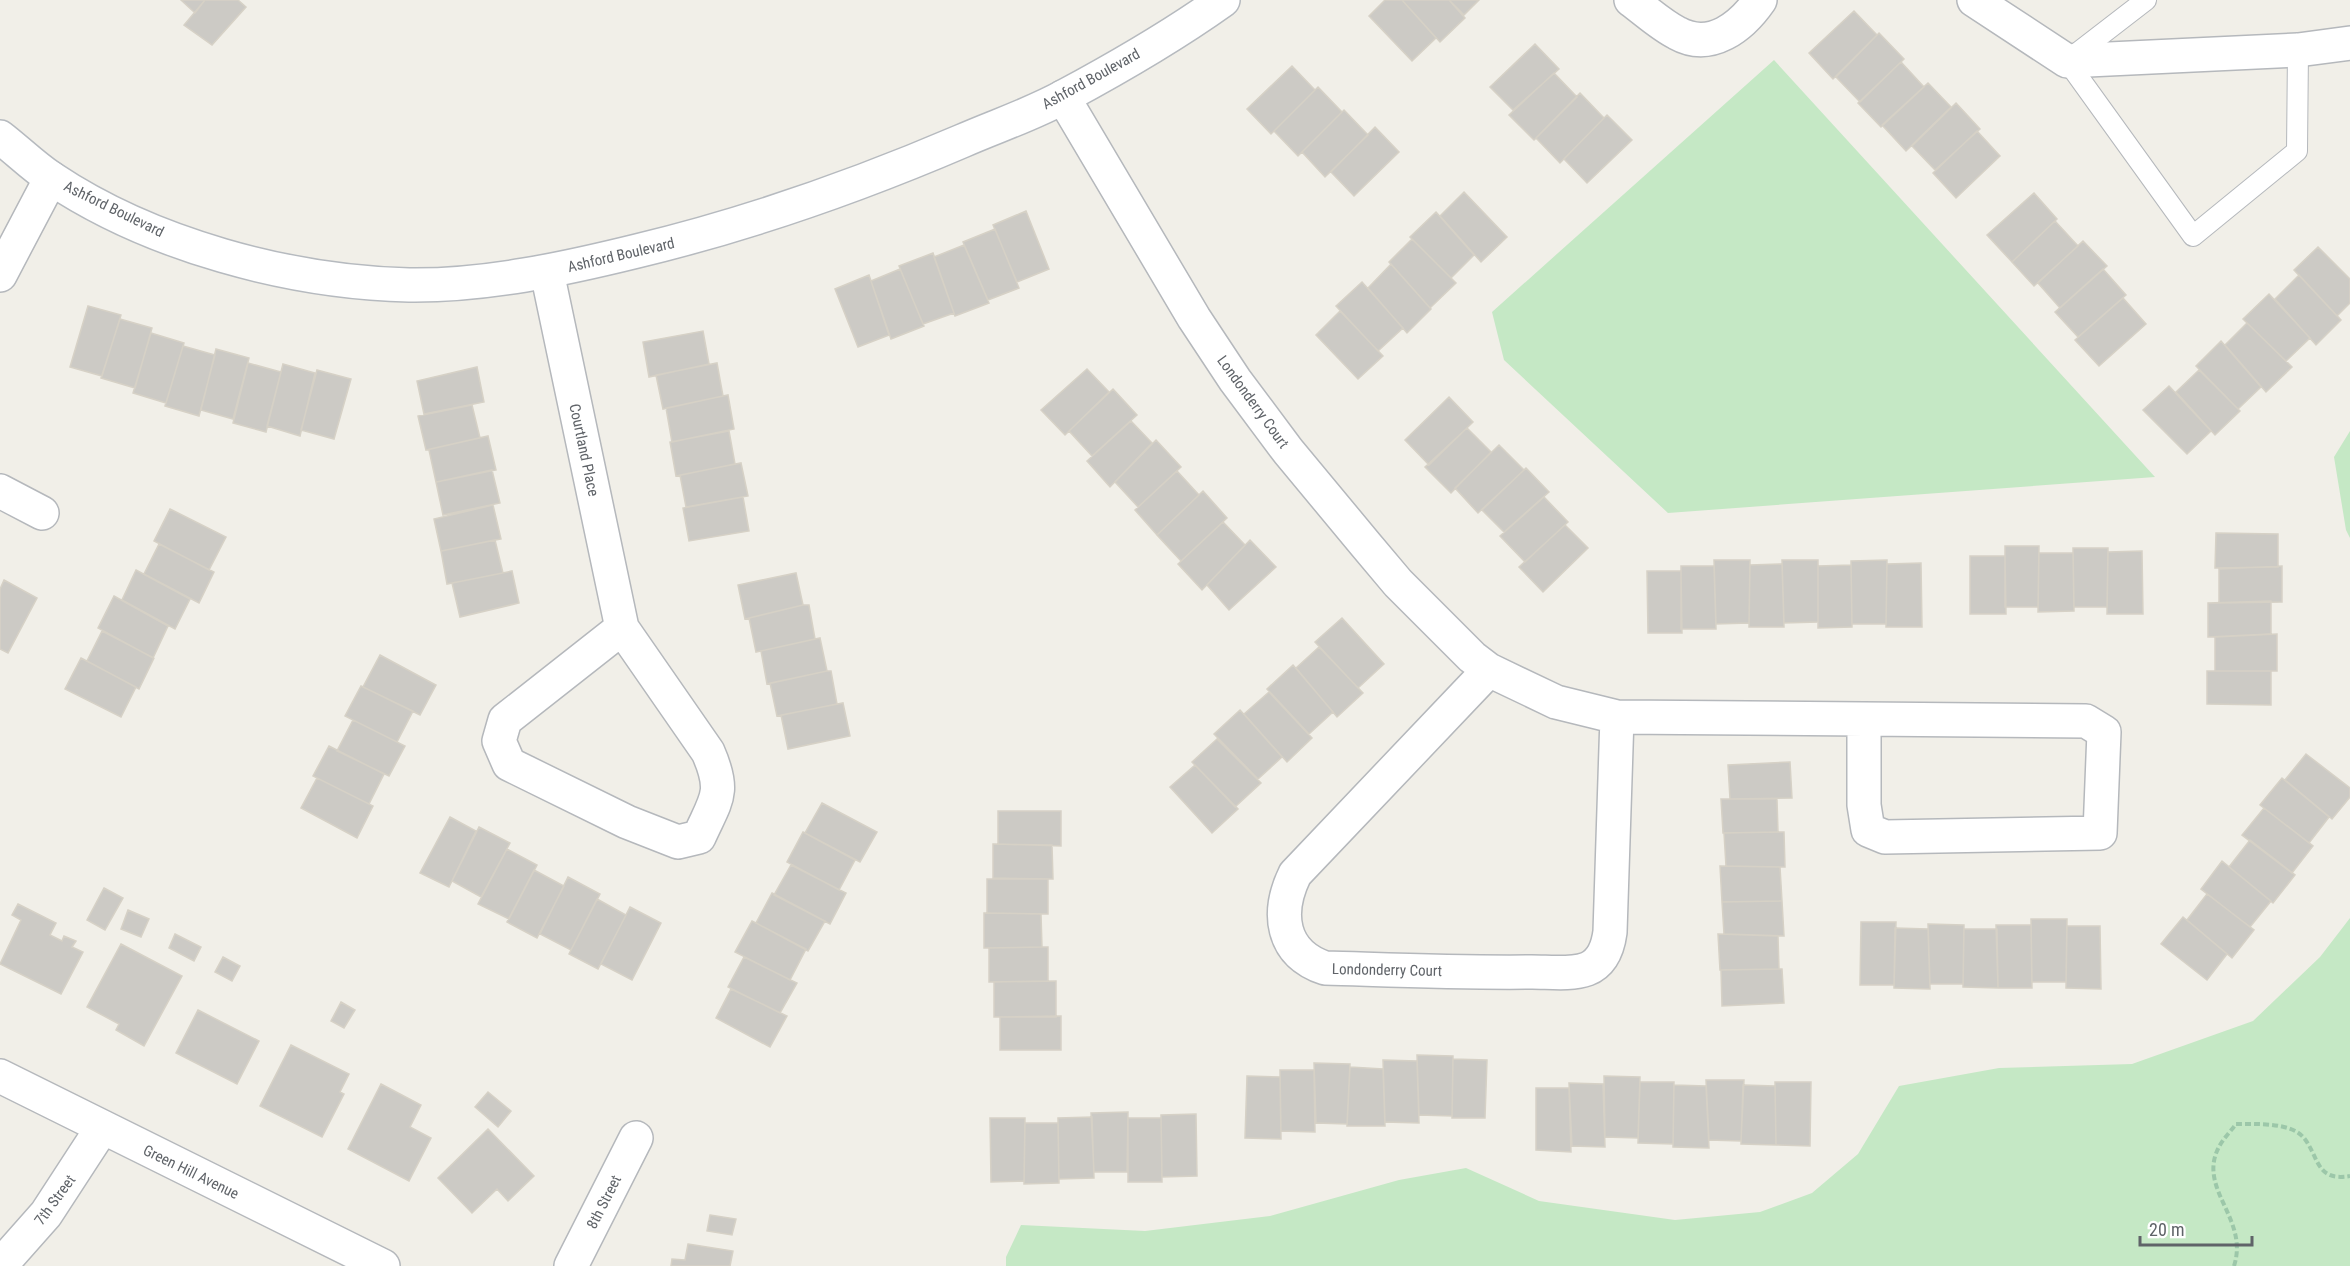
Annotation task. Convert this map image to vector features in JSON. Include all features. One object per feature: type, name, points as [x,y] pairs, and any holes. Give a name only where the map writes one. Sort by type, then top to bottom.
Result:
[{"type":"street","name":"Ashford Boulevard","points":[[0,136],[51,178],[108,210],[173,238],[254,263],[308,275],[411,285],[547,272],[677,242],[831,194],[908,164],[1063,98],[1196,19],[1223,0]]},
{"type":"street","points":[[1631,0],[1678,34],[1692,38],[1711,38],[1731,32],[1748,17],[1760,0]]},
{"type":"street","points":[[1974,0],[2067,61],[2298,50],[2350,43]]},
{"type":"street","name":"Londonderry Court","points":[[1063,98],[1194,318],[1288,451],[1398,582],[1472,657],[1490,670],[1556,702],[1617,717],[1864,718],[2086,721],[2104,732],[2100,833],[1885,837],[1868,830],[1864,805],[1864,718]]},
{"type":"street","points":[[0,275],[51,178]]},
{"type":"street","name":"Courtland Place","points":[[547,272],[622,628]]},
{"type":"street","points":[[0,491],[42,513]]},
{"type":"street","points":[[622,628],[708,752],[717,771],[720,791],[699,837],[678,842],[627,822],[509,764],[499,741],[505,720],[622,628]]},
{"type":"street","name":"Londonderry Court","points":[[1490,670],[1294,874],[1285,894],[1288,940],[1310,963],[1325,968],[1503,973],[1573,972],[1588,969],[1600,959],[1608,947],[1610,932],[1617,717]]},
{"type":"street","name":"Green Hill Avenue","points":[[0,1076],[383,1266]]},
{"type":"street","name":"7th Street","points":[[0,1266],[46,1214],[102,1128]]},
{"type":"street","name":"8th Street","points":[[571,1266],[636,1138]]},
{"type":"lane","points":[[2146,0],[2067,61],[2193,236],[2297,150],[2298,50]]},
{"type":"path","points":[[2234,1266],[2238,1253],[2232,1218],[2212,1182],[2217,1151],[2236,1124],[2277,1125],[2304,1137],[2318,1167],[2339,1178],[2350,1176]]},
{"type":"green space","points":[[1774,60],[2155,477],[1668,513],[1504,360],[1492,312]]},
{"type":"green space","points":[[2350,431],[2350,538],[2346,530],[2334,457]]},
{"type":"green space","points":[[2350,918],[2350,1266],[1006,1266],[1006,1257],[1021,1225],[1145,1231],[1270,1216],[1399,1180],[1466,1168],[1539,1201],[1675,1220],[1760,1212],[1812,1193],[1858,1154],[1899,1086],[1999,1068],[2132,1064],[2253,1021],[2320,957]]},
{"type":"building","points":[[181,0],[205,0],[195,13]]},
{"type":"building","points":[[205,0],[238,0],[246,7],[212,45],[184,25]]},
{"type":"building","points":[[1385,0],[1402,0],[1436,38],[1412,61],[1369,16]]},
{"type":"building","points":[[1402,0],[1449,0],[1465,18],[1440,42]]},
{"type":"building","points":[[1449,0],[1479,0],[1464,15]]},
{"type":"building","points":[[1854,11],[1877,35],[1833,79],[1809,53]]},
{"type":"building","points":[[1879,33],[1904,59],[1860,102],[1836,77]]},
{"type":"building","points":[[1535,44],[1559,69],[1513,110],[1490,87]]},
{"type":"building","points":[[1901,62],[1924,87],[1881,127],[1858,103]]},
{"type":"building","points":[[1292,66],[1315,90],[1271,134],[1247,109]]},
{"type":"building","points":[[1554,73],[1577,97],[1534,140],[1509,115]]},
{"type":"building","points":[[1928,83],[1951,107],[1906,151],[1882,125]]},
{"type":"building","points":[[1318,87],[1342,112],[1298,156],[1274,131]]},
{"type":"building","points":[[1580,93],[1604,118],[1560,163],[1536,138]]},
{"type":"building","points":[[1956,103],[1980,129],[1935,170],[1912,146]]},
{"type":"building","points":[[1344,110],[1368,135],[1325,177],[1302,152]]},
{"type":"building","points":[[1607,115],[1632,140],[1587,183],[1564,159]]},
{"type":"building","points":[[1375,127],[1399,152],[1354,196],[1331,172]]},
{"type":"building","points":[[1977,131],[2000,156],[1956,198],[1933,173]]},
{"type":"building","points":[[1464,192],[1507,237],[1481,262],[1440,216]]},
{"type":"building","points":[[2034,193],[2057,219],[2012,262],[1987,235]]},
{"type":"building","points":[[1026,211],[1049,269],[1017,282],[993,225]]},
{"type":"building","points":[[1436,212],[1474,255],[1451,278],[1410,237]]},
{"type":"building","points":[[2055,221],[2078,246],[2034,286],[2012,262]]},
{"type":"building","points":[[995,229],[1019,288],[988,300],[963,242]]},
{"type":"building","points":[[1412,239],[1456,283],[1430,308],[1389,262]]},
{"type":"building","points":[[2083,241],[2107,266],[2060,308],[2038,283]]},
{"type":"building","points":[[964,245],[989,303],[955,316],[934,257]]},
{"type":"building","points":[[2318,247],[2350,279],[2350,303],[2337,316],[2294,270]]},
{"type":"building","points":[[933,253],[954,313],[923,324],[899,266]]},
{"type":"building","points":[[1391,264],[1431,309],[1407,333],[1368,288]]},
{"type":"building","points":[[900,269],[924,326],[891,339],[871,281]]},
{"type":"building","points":[[2103,269],[2126,295],[2078,337],[2055,312]]},
{"type":"building","points":[[869,275],[889,335],[858,347],[835,289]]},
{"type":"building","points":[[2299,275],[2341,320],[2316,345],[2275,299]]},
{"type":"building","points":[[1362,282],[1403,328],[1378,351],[1336,306]]},
{"type":"building","points":[[2269,294],[2310,338],[2286,361],[2243,319]]},
{"type":"building","points":[[2123,298],[2146,324],[2099,366],[2075,340]]},
{"type":"building","points":[[88,306],[121,315],[102,376],[70,367]]},
{"type":"building","points":[[1340,311],[1383,356],[1358,379],[1316,335]]},
{"type":"building","points":[[120,319],[152,328],[135,388],[101,378]]},
{"type":"building","points":[[2247,323],[2292,367],[2266,392],[2225,345]]},
{"type":"building","points":[[703,331],[709,364],[649,377],[643,342]]},
{"type":"building","points":[[151,333],[184,343],[166,403],[133,393]]},
{"type":"building","points":[[2221,341],[2261,387],[2238,409],[2196,366]]},
{"type":"building","points":[[183,346],[215,355],[199,416],[165,406]]},
{"type":"building","points":[[216,349],[249,358],[233,419],[201,410]]},
{"type":"building","points":[[248,363],[281,372],[266,432],[233,423]]},
{"type":"building","points":[[717,363],[723,396],[663,409],[656,375]]},
{"type":"building","points":[[283,364],[315,373],[300,436],[267,426]]},
{"type":"building","points":[[477,367],[484,402],[424,414],[417,381]]},
{"type":"building","points":[[1087,369],[1109,392],[1065,435],[1041,410]]},
{"type":"building","points":[[317,370],[351,379],[334,439],[301,430]]},
{"type":"building","points":[[2199,370],[2240,411],[2215,435],[2176,392]]},
{"type":"building","points":[[2169,386],[2211,431],[2187,454],[2143,410]]},
{"type":"building","points":[[1113,389],[1137,415],[1092,456],[1069,431]]},
{"type":"building","points":[[728,395],[734,429],[672,442],[666,408]]},
{"type":"building","points":[[1449,397],[1473,422],[1429,465],[1405,440]]},
{"type":"building","points":[[472,405],[480,438],[426,450],[418,416]]},
{"type":"building","points":[[1131,421],[1152,443],[1110,487],[1087,461]]},
{"type":"building","points":[[1467,428],[1491,452],[1451,493],[1425,467]]},
{"type":"building","points":[[729,431],[735,464],[676,476],[670,442]]},
{"type":"building","points":[[488,436],[496,470],[436,482],[429,450],[426,450]]},
{"type":"building","points":[[1156,440],[1181,467],[1138,507],[1115,482]]},
{"type":"building","points":[[1499,445],[1524,470],[1478,513],[1455,488]]},
{"type":"building","points":[[741,463],[748,496],[686,507],[680,475]]},
{"type":"building","points":[[1526,468],[1549,492],[1504,532],[1482,510]]},
{"type":"building","points":[[492,470],[500,503],[443,515],[436,482]]},
{"type":"building","points":[[1177,471],[1199,495],[1157,535],[1135,510]]},
{"type":"building","points":[[1203,491],[1227,518],[1181,561],[1157,535]]},
{"type":"building","points":[[743,497],[749,531],[689,541],[683,508]]},
{"type":"building","points":[[1544,497],[1568,522],[1525,562],[1500,536]]},
{"type":"building","points":[[493,505],[501,539],[441,551],[434,519]]},
{"type":"building","points":[[170,509],[226,537],[209,570],[154,541]]},
{"type":"building","points":[[1223,522],[1245,545],[1202,590],[1178,564]]},
{"type":"building","points":[[1565,525],[1588,548],[1543,592],[1519,567]]},
{"type":"building","points":[[2216,533],[2278,534],[2278,567],[2215,568]]},
{"type":"building","points":[[495,540],[503,573],[447,584],[441,551]]},
{"type":"building","points":[[1250,540],[1276,567],[1229,610],[1207,585]]},
{"type":"building","points":[[159,544],[214,572],[199,603],[144,574]]},
{"type":"building","points":[[2005,546],[2039,546],[2038,607],[2005,607]]},
{"type":"building","points":[[2073,548],[2108,548],[2107,607],[2074,607]]},
{"type":"building","points":[[2142,551],[2143,614],[2107,614],[2108,552]]},
{"type":"building","points":[[2039,553],[2073,553],[2074,611],[2038,612]]},
{"type":"building","points":[[1970,556],[2005,556],[2006,614],[1970,614]]},
{"type":"building","points":[[1714,560],[1750,560],[1749,623],[1716,624]]},
{"type":"building","points":[[1782,560],[1818,560],[1818,622],[1784,623]]},
{"type":"building","points":[[1887,560],[1886,624],[1852,624],[1851,561]]},
{"type":"building","points":[[1921,563],[1922,627],[1886,627],[1887,564]]},
{"type":"building","points":[[1782,564],[1784,627],[1749,627],[1750,565]]},
{"type":"building","points":[[1851,565],[1852,627],[1818,628],[1818,566]]},
{"type":"building","points":[[1681,566],[1714,566],[1716,629],[1681,629]]},
{"type":"building","points":[[2282,566],[2282,602],[2219,603],[2219,569]]},
{"type":"building","points":[[136,570],[190,599],[175,629],[122,600]]},
{"type":"building","points":[[512,571],[519,603],[460,617],[452,583]]},
{"type":"building","points":[[1647,571],[1681,571],[1682,633],[1648,633]]},
{"type":"building","points":[[796,573],[803,605],[745,619],[738,585]]},
{"type":"building","points":[[4,580],[37,598],[8,653],[0,649],[0,589]]},
{"type":"building","points":[[114,596],[168,626],[153,658],[98,628]]},
{"type":"building","points":[[2271,601],[2271,634],[2208,637],[2208,603]]},
{"type":"building","points":[[809,605],[815,639],[756,652],[749,618]]},
{"type":"building","points":[[1342,618],[1384,664],[1358,688],[1315,642]]},
{"type":"building","points":[[102,631],[154,658],[139,689],[87,661]]},
{"type":"building","points":[[2277,634],[2277,671],[2215,671],[2215,637]]},
{"type":"building","points":[[820,638],[827,671],[767,684],[761,651]]},
{"type":"building","points":[[1319,647],[1363,693],[1337,717],[1296,668]]},
{"type":"building","points":[[380,655],[436,685],[420,715],[363,687]]},
{"type":"building","points":[[81,658],[136,687],[121,717],[65,689]]},
{"type":"building","points":[[1293,665],[1333,712],[1309,734],[1267,689]]},
{"type":"building","points":[[831,671],[837,704],[777,716],[770,683]]},
{"type":"building","points":[[2207,671],[2271,671],[2271,705],[2207,704]]},
{"type":"building","points":[[361,686],[413,711],[397,742],[345,716]]},
{"type":"building","points":[[1269,692],[1312,738],[1287,762],[1244,714]]},
{"type":"building","points":[[843,703],[850,736],[788,749],[781,715]]},
{"type":"building","points":[[1240,710],[1282,757],[1258,779],[1214,734]]},
{"type":"building","points":[[353,720],[405,746],[389,776],[337,751]]},
{"type":"building","points":[[1217,739],[1261,783],[1235,807],[1192,762]]},
{"type":"building","points":[[329,746],[384,774],[369,804],[313,776]]},
{"type":"building","points":[[2306,754],[2350,788],[2350,797],[2332,819],[2285,780]]},
{"type":"building","points":[[1790,762],[1792,798],[1730,799],[1728,765]]},
{"type":"building","points":[[1195,765],[1238,809],[1212,833],[1170,787]]},
{"type":"building","points":[[317,778],[373,806],[357,838],[301,808]]},
{"type":"building","points":[[2282,778],[2329,817],[2309,843],[2260,805]]},
{"type":"building","points":[[1721,799],[1777,799],[1778,832],[1723,833]]},
{"type":"building","points":[[822,803],[877,832],[860,862],[805,833]]},
{"type":"building","points":[[2264,808],[2313,846],[2292,873],[2242,835]]},
{"type":"building","points":[[998,811],[1061,811],[1061,846],[998,844]]},
{"type":"building","points":[[450,817],[476,831],[449,887],[420,873]]},
{"type":"building","points":[[479,827],[510,843],[481,897],[452,881]]},
{"type":"building","points":[[803,832],[855,860],[839,890],[787,862]]},
{"type":"building","points":[[1784,832],[1785,867],[1726,866],[1724,833]]},
{"type":"building","points":[[2250,840],[2295,875],[2273,903],[2229,867]]},
{"type":"building","points":[[993,844],[1052,845],[1053,879],[993,878]]},
{"type":"building","points":[[507,849],[537,865],[509,919],[478,904]]},
{"type":"building","points":[[2222,861],[2271,901],[2250,927],[2201,889]]},
{"type":"building","points":[[791,865],[846,893],[830,924],[774,895]]},
{"type":"building","points":[[1720,866],[1780,867],[1782,901],[1722,902]]},
{"type":"building","points":[[534,870],[564,886],[537,938],[507,922]]},
{"type":"building","points":[[568,877],[600,894],[571,950],[540,934]]},
{"type":"building","points":[[987,879],[1048,879],[1048,914],[987,913]]},
{"type":"building","points":[[104,888],[123,898],[105,930],[87,920]]},
{"type":"building","points":[[772,893],[825,921],[808,951],[756,923]]},
{"type":"building","points":[[2207,894],[2254,930],[2232,958],[2187,920]]},
{"type":"building","points":[[597,899],[626,915],[598,969],[569,954]]},
{"type":"building","points":[[1782,901],[1784,936],[1724,934],[1722,902]]},
{"type":"building","points":[[18,904],[56,923],[50,935],[62,941],[64,936],[76,941],[72,947],[83,952],[61,994],[0,964],[21,920],[12,915]]},
{"type":"building","points":[[630,907],[661,923],[632,980],[601,964]]},
{"type":"building","points":[[128,910],[149,919],[141,937],[121,929]]},
{"type":"building","points":[[984,913],[1041,914],[1042,947],[984,948]]},
{"type":"building","points":[[2183,917],[2227,954],[2207,980],[2161,944]]},
{"type":"building","points":[[2031,919],[2067,919],[2066,982],[2032,982]]},
{"type":"building","points":[[752,921],[806,949],[790,980],[735,952]]},
{"type":"building","points":[[1861,922],[1896,922],[1894,985],[1860,985]]},
{"type":"building","points":[[1928,924],[1964,925],[1963,984],[1930,984]]},
{"type":"building","points":[[1996,925],[2031,925],[2032,988],[1998,988]]},
{"type":"building","points":[[2067,926],[2100,926],[2101,989],[2066,988]]},
{"type":"building","points":[[1895,928],[1928,929],[1930,989],[1894,988]]},
{"type":"building","points":[[1964,929],[1997,929],[1998,988],[1963,987]]},
{"type":"building","points":[[175,934],[201,947],[194,961],[169,948]]},
{"type":"building","points":[[1718,934],[1778,936],[1779,969],[1720,970]]},
{"type":"building","points":[[121,944],[182,976],[144,1046],[116,1030],[119,1024],[87,1007]]},
{"type":"building","points":[[1048,947],[1048,981],[989,982],[989,948]]},
{"type":"building","points":[[223,957],[240,966],[232,981],[215,972]]},
{"type":"building","points":[[744,957],[797,983],[780,1013],[728,987]]},
{"type":"building","points":[[1782,969],[1784,1003],[1722,1006],[1721,970]]},
{"type":"building","points":[[1056,981],[1056,1017],[994,1017],[994,982]]},
{"type":"building","points":[[731,989],[787,1016],[770,1047],[716,1018]]},
{"type":"building","points":[[341,1002],[355,1010],[344,1028],[331,1021]]},
{"type":"building","points":[[198,1010],[259,1041],[237,1084],[176,1053]]},
{"type":"building","points":[[1061,1016],[1061,1050],[1000,1050],[1000,1017]]},
{"type":"building","points":[[291,1045],[349,1074],[340,1092],[344,1094],[322,1137],[260,1106]]},
{"type":"building","points":[[1417,1055],[1453,1056],[1452,1116],[1419,1115]]},
{"type":"building","points":[[1453,1059],[1487,1060],[1485,1118],[1452,1118]]},
{"type":"building","points":[[1383,1060],[1417,1061],[1419,1123],[1385,1122]]},
{"type":"building","points":[[1314,1063],[1350,1064],[1347,1124],[1316,1123]]},
{"type":"building","points":[[1350,1067],[1383,1069],[1385,1126],[1347,1126]]},
{"type":"building","points":[[1280,1070],[1314,1070],[1315,1132],[1281,1131]]},
{"type":"building","points":[[1247,1076],[1280,1077],[1281,1139],[1245,1138]]},
{"type":"building","points":[[1604,1076],[1640,1077],[1638,1138],[1605,1137]]},
{"type":"building","points":[[1706,1080],[1744,1080],[1741,1141],[1709,1140]]},
{"type":"building","points":[[1640,1082],[1674,1082],[1673,1144],[1638,1143]]},
{"type":"building","points":[[1775,1082],[1811,1082],[1810,1146],[1776,1145]]},
{"type":"building","points":[[1569,1083],[1603,1084],[1605,1147],[1572,1146]]},
{"type":"building","points":[[381,1084],[421,1105],[410,1127],[431,1138],[409,1181],[348,1149]]},
{"type":"building","points":[[1674,1085],[1706,1086],[1709,1148],[1673,1147]]},
{"type":"building","points":[[1743,1085],[1775,1086],[1776,1145],[1741,1144]]},
{"type":"building","points":[[1536,1088],[1569,1088],[1571,1152],[1536,1150]]},
{"type":"building","points":[[488,1092],[511,1111],[498,1127],[475,1107]]},
{"type":"building","points":[[1128,1112],[1127,1172],[1094,1172],[1091,1113]]},
{"type":"building","points":[[1196,1114],[1197,1176],[1162,1177],[1161,1115]]},
{"type":"building","points":[[1092,1117],[1094,1178],[1059,1179],[1058,1118]]},
{"type":"building","points":[[990,1118],[1025,1118],[1024,1181],[991,1182]]},
{"type":"building","points":[[1128,1118],[1161,1118],[1162,1182],[1128,1182]]},
{"type":"building","points":[[1025,1123],[1058,1123],[1059,1183],[1024,1184]]},
{"type":"building","points":[[488,1129],[534,1176],[508,1201],[497,1189],[472,1213],[438,1178]]},
{"type":"building","points":[[710,1215],[736,1219],[732,1235],[707,1231]]},
{"type":"building","points":[[688,1244],[733,1251],[730,1266],[671,1266],[672,1259],[685,1260]]}]
